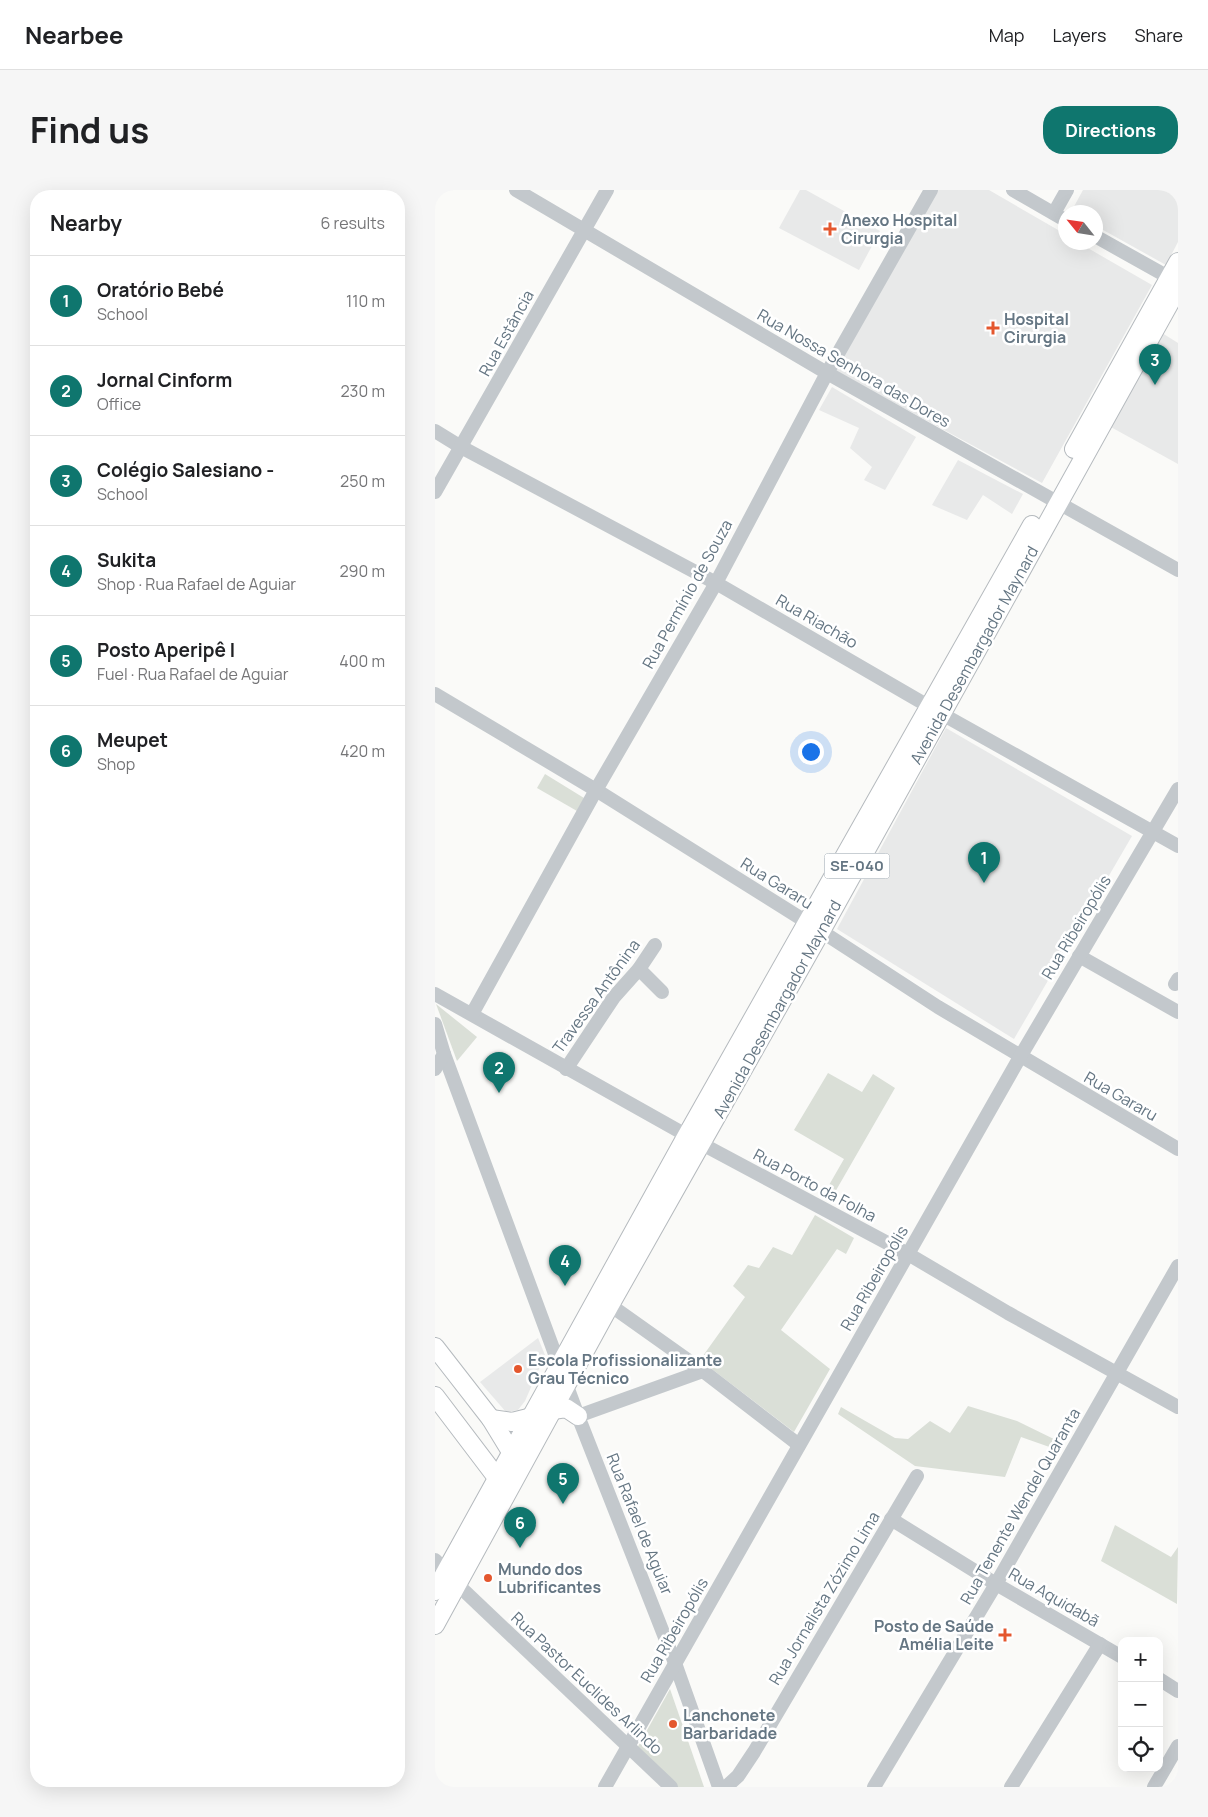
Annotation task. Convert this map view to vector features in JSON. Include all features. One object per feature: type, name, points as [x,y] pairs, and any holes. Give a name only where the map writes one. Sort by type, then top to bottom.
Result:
[{"type":"main road","name":"Avenida Desembargador Maynard","points":[[435,1592],[502,1486],[516,1459],[532,1417],[560,1365],[694,1140],[936,711],[1175,283],[1178,262]]},
{"type":"main road","name":"Avenida Desembargador Maynard","points":[[516,1459],[553,1410],[567,1386],[694,1140]]},
{"type":"main road","points":[[435,1347],[491,1419],[516,1459]]},
{"type":"main road","points":[[435,1396],[502,1486]]},
{"type":"main road","points":[[553,1410],[566,1408],[578,1416]]},
{"type":"main road","points":[[491,1419],[513,1422],[532,1417]]},
{"type":"main road","name":"Avenida Desembargador Maynard","points":[[435,1625],[446,1572]]},
{"type":"street","name":"Rua Nossa Senhora das Dores","points":[[516,190],[827,373],[1178,570]]},
{"type":"street","name":"Rua Estância","points":[[435,492],[607,190]]},
{"type":"street","name":"Rua Permínio de Souza","points":[[472,1014],[595,790],[716,583],[827,373],[931,190]]},
{"type":"street","points":[[1013,190],[1058,215]]},
{"type":"street","points":[[1063,205],[1067,190]]},
{"type":"street","points":[[1103,241],[1175,283]]},
{"type":"street","name":"Rua Riachão","points":[[435,431],[461,447],[716,583],[936,711],[1178,846]]},
{"type":"street","name":"Rua Gararu","points":[[435,694],[595,790],[938,1007],[1178,1149]]},
{"type":"street","name":"Rua Ribeiropólis","points":[[605,1787],[1020,1057],[1178,789]]},
{"type":"street","name":"Travessa Antônina","points":[[566,1069],[614,997],[639,969],[655,945]]},
{"type":"street","points":[[1079,956],[1178,1012]]},
{"type":"street","points":[[639,969],[662,992]]},
{"type":"street","name":"Rua Porto da Folha","points":[[435,994],[694,1140],[908,1254],[1178,1407]]},
{"type":"street","points":[[435,1024],[444,1054],[560,1365]]},
{"type":"street","points":[[435,1069],[444,1054]]},
{"type":"street","name":"Rua Tenente Wendel Quaranta","points":[[874,1787],[996,1584],[1178,1266]]},
{"type":"street","points":[[610,1305],[703,1371],[799,1445]]},
{"type":"street","name":"Rua Rafael de Aguiar","points":[[560,1365],[578,1416],[675,1663],[719,1787]]},
{"type":"street","points":[[578,1416],[703,1371]]},
{"type":"street","name":"Rua Jornalista Zózimo Lima","points":[[726,1787],[738,1776],[754,1752],[917,1476]]},
{"type":"street","name":"Rua Aquidabã","points":[[891,1519],[996,1584],[1118,1655]]},
{"type":"street","name":"Rua Pastor Euclides Arlindo","points":[[446,1572],[671,1787]]},
{"type":"street","points":[[1011,1787],[1100,1644]]},
{"type":"street","points":[[1162,1682],[1178,1691]]},
{"type":"street","points":[[1154,1787],[1178,1746]]},
{"type":"shaded area","name":"Anexo Hospital Cirurgia","points":[[800,190],[806,190],[880,231],[859,270],[779,228]]},
{"type":"shaded area","name":"Hospital Cirurgia","points":[[932,190],[989,190],[1058,230],[1058,250],[1091,250],[1152,285],[1042,483],[835,371]]},
{"type":"shaded area","points":[[1083,190],[1178,190],[1178,242],[1166,265],[1103,230],[1103,205],[1075,205]]},
{"type":"shaded area","points":[[1162,333],[1178,343],[1178,464],[1109,426]]},
{"type":"shaded area","points":[[832,387],[916,437],[885,490],[864,480],[872,467],[850,448],[859,428],[819,410]]},
{"type":"shaded area","points":[[958,460],[1023,494],[1012,514],[983,495],[967,520],[932,505]]},
{"type":"shaded area","points":[[946,728],[1132,836],[1014,1039],[837,929]]},
{"type":"shaded area","points":[[545,774],[584,798],[577,811],[537,788]]},
{"type":"shaded area","points":[[436,1004],[477,1037],[457,1061]]},
{"type":"shaded area","points":[[828,1073],[862,1092],[873,1074],[895,1088],[831,1199],[825,1192],[844,1159],[794,1130]]},
{"type":"shaded area","points":[[815,1215],[854,1238],[846,1254],[837,1249],[781,1330],[830,1369],[794,1432],[700,1360],[745,1297],[733,1286],[748,1265],[759,1268],[773,1247],[792,1255]]},
{"type":"shaded area","name":"Escola Profissionalizante Grau Técnico","points":[[538,1338],[545,1355],[525,1401],[518,1410],[506,1412],[480,1382]]},
{"type":"shaded area","points":[[968,1406],[1017,1421],[1062,1443],[1058,1450],[1021,1437],[1005,1477],[915,1466],[838,1414],[841,1407],[895,1438],[908,1439],[930,1421],[950,1433]]},
{"type":"shaded area","points":[[1115,1525],[1171,1557],[1178,1547],[1177,1604],[1101,1561]]},
{"type":"shaded area","points":[[670,1689],[704,1787],[677,1787],[636,1750]]},
{"type":"place","name":"Anexo Hospital Cirurgia","points":[[830,229]]},
{"type":"place","name":"Hospital Cirurgia","points":[[993,328]]},
{"type":"place","name":"Colégio Salesiano -","points":[[1155,385]]},
{"type":"place","name":"Oratório Bebé","points":[[984,883]]},
{"type":"place","name":"Jornal Cinform","points":[[499,1093]]},
{"type":"place","name":"Sukita","points":[[565,1286]]},
{"type":"place","name":"Escola Profissionalizante Grau Técnico","points":[[518,1369]]},
{"type":"place","name":"Posto Aperipê I","points":[[563,1504]]},
{"type":"place","name":"Meupet","points":[[520,1548]]},
{"type":"place","name":"Mundo dos Lubrificantes","points":[[488,1578]]},
{"type":"place","name":"Posto de Saúde Amélia Leite","points":[[1005,1635]]},
{"type":"place","name":"Lanchonete Barbaridade","points":[[673,1724]]}]
